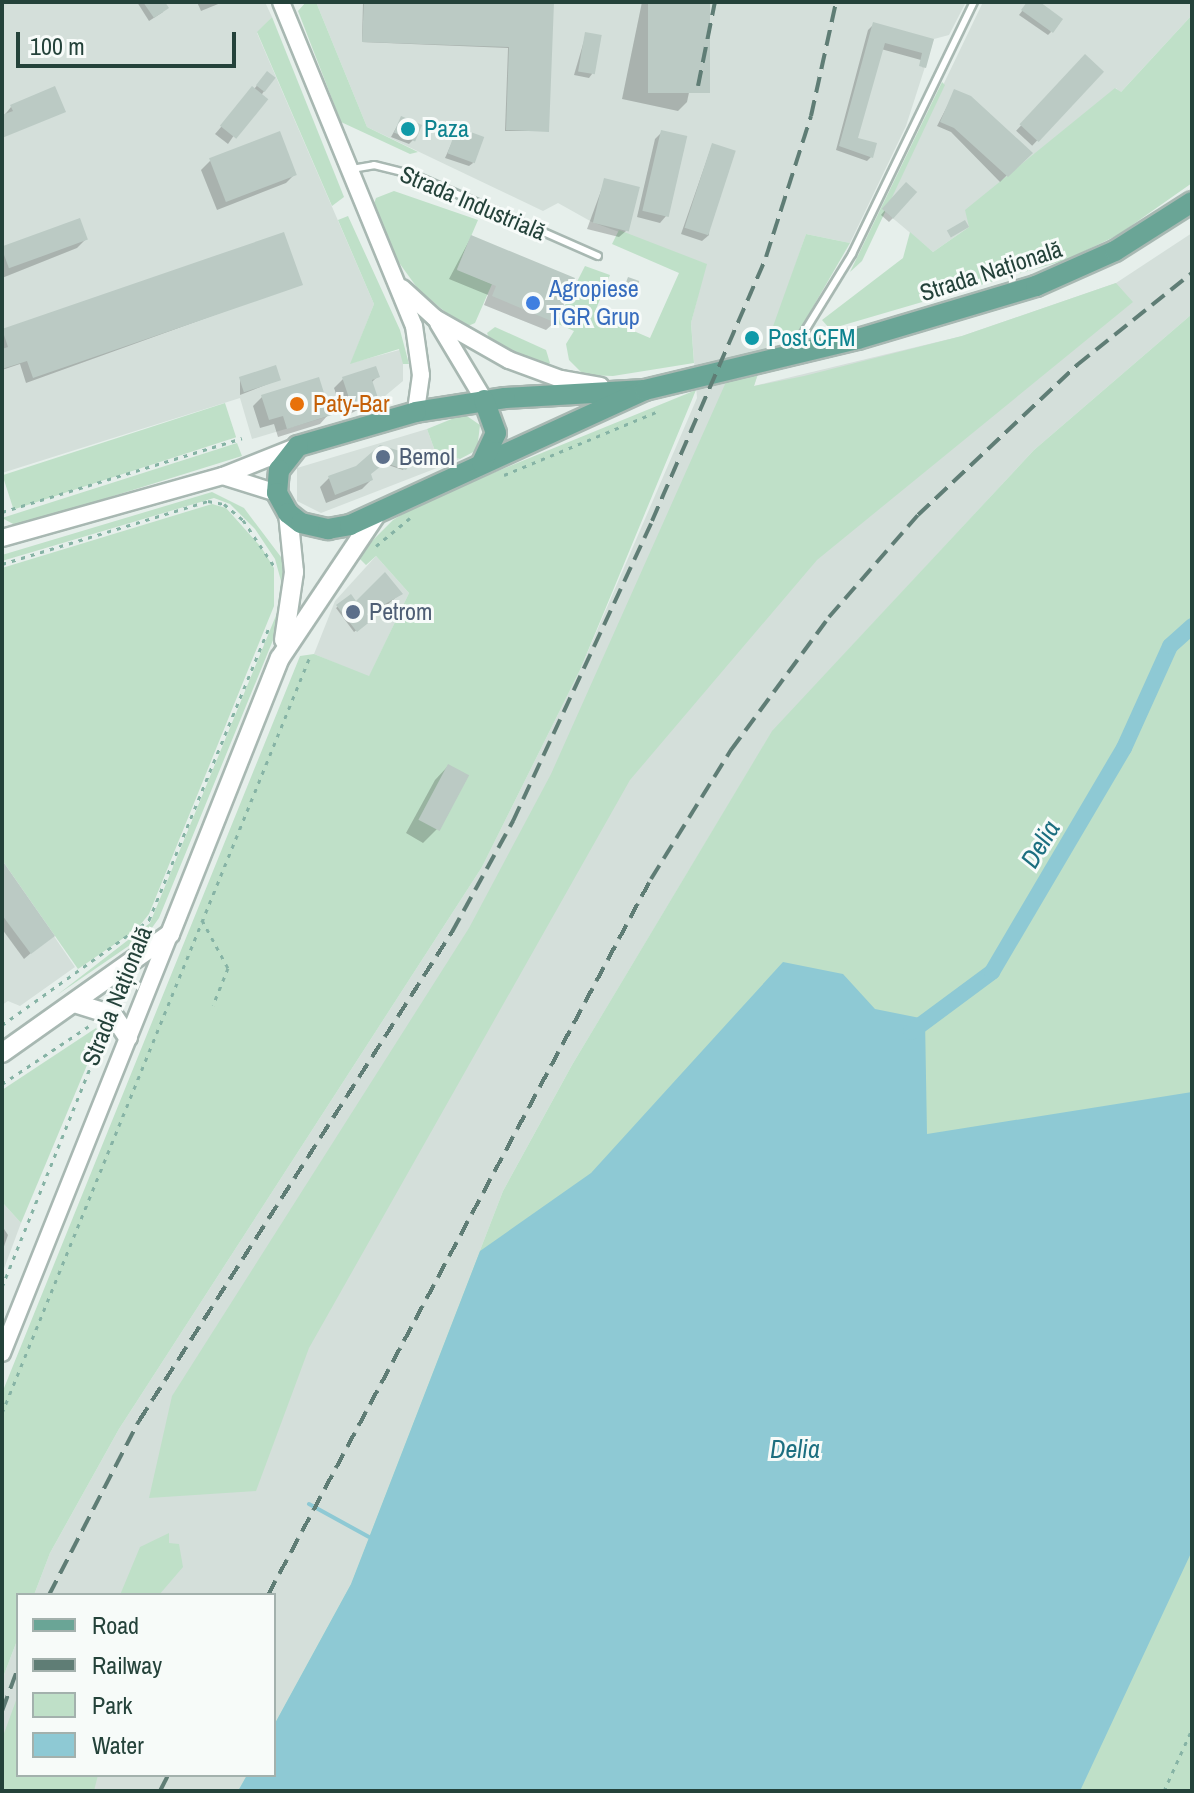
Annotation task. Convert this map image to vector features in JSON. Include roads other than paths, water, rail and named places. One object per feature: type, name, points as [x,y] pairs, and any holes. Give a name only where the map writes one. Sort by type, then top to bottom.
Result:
[{"type":"main road","name":"Strada Națională","points":[[298,446],[416,412],[484,400],[645,390],[897,328],[1036,286],[1115,251],[1192,202]]},
{"type":"main road","name":"Strada Națională","points":[[288,513],[309,525],[340,529],[380,509],[488,471],[645,390]]},
{"type":"main road","points":[[484,400],[496,433],[488,471]]},
{"type":"main road","points":[[277,493],[279,470],[298,446]]},
{"type":"main road","name":"Strada Națională","points":[[277,493],[288,513],[294,572],[280,658]]},
{"type":"main road","name":"Strada Națională","points":[[170,934],[280,658],[358,535],[380,509]]},
{"type":"main road","points":[[2,1053],[170,934]]},
{"type":"main road","points":[[74,1003],[113,1015],[128,1037]]},
{"type":"street","points":[[281,2],[346,170],[398,284],[419,353],[416,412]]},
{"type":"street","points":[[398,284],[435,318],[533,370],[585,385],[645,390]]},
{"type":"street","points":[[435,318],[484,400]]},
{"type":"street","points":[[2,538],[223,476],[298,446]]},
{"type":"street","points":[[223,476],[277,493]]},
{"type":"street","name":"Strada Națională","points":[[2,1353],[170,934]]},
{"type":"lane","points":[[791,353],[852,254],[974,2]]},
{"type":"lane","name":"Strada Industrială","points":[[346,170],[394,168],[598,256]]},
{"type":"water","name":"Delia","points":[[783,962],[843,974],[875,1009],[925,1019],[927,1134],[1192,1092],[1192,1551],[1080,1791],[238,1791],[246,1777],[276,1777],[276,1721],[351,1584],[480,1251],[591,1173]]},
{"type":"waterway","name":"Delia","points":[[911,1032],[992,972],[1124,748],[1170,646],[1192,626]]},
{"type":"waterway","points":[[309,1504],[369,1537]]},
{"type":"railway","points":[[698,86],[715,2]]},
{"type":"railway","points":[[50,1593],[139,1421],[452,932],[513,821],[652,521],[766,257],[811,116],[836,2]]},
{"type":"railway","points":[[269,1593],[651,879],[731,750],[829,617],[918,515],[1077,365],[1192,273]]},
{"type":"railway","points":[[2,1711],[16,1673]]},
{"type":"railway","points":[[160,1791],[167,1777]]},
{"type":"place","name":"Paza","points":[[408,129]]},
{"type":"place","name":"Agropiese TGR Grup","points":[[533,303]]},
{"type":"place","name":"Post CFM","points":[[752,338]]},
{"type":"place","name":"Paty-Bar","points":[[297,404]]},
{"type":"place","name":"Bemol","points":[[383,457]]},
{"type":"place","name":"Petrom","points":[[353,612]]}]
